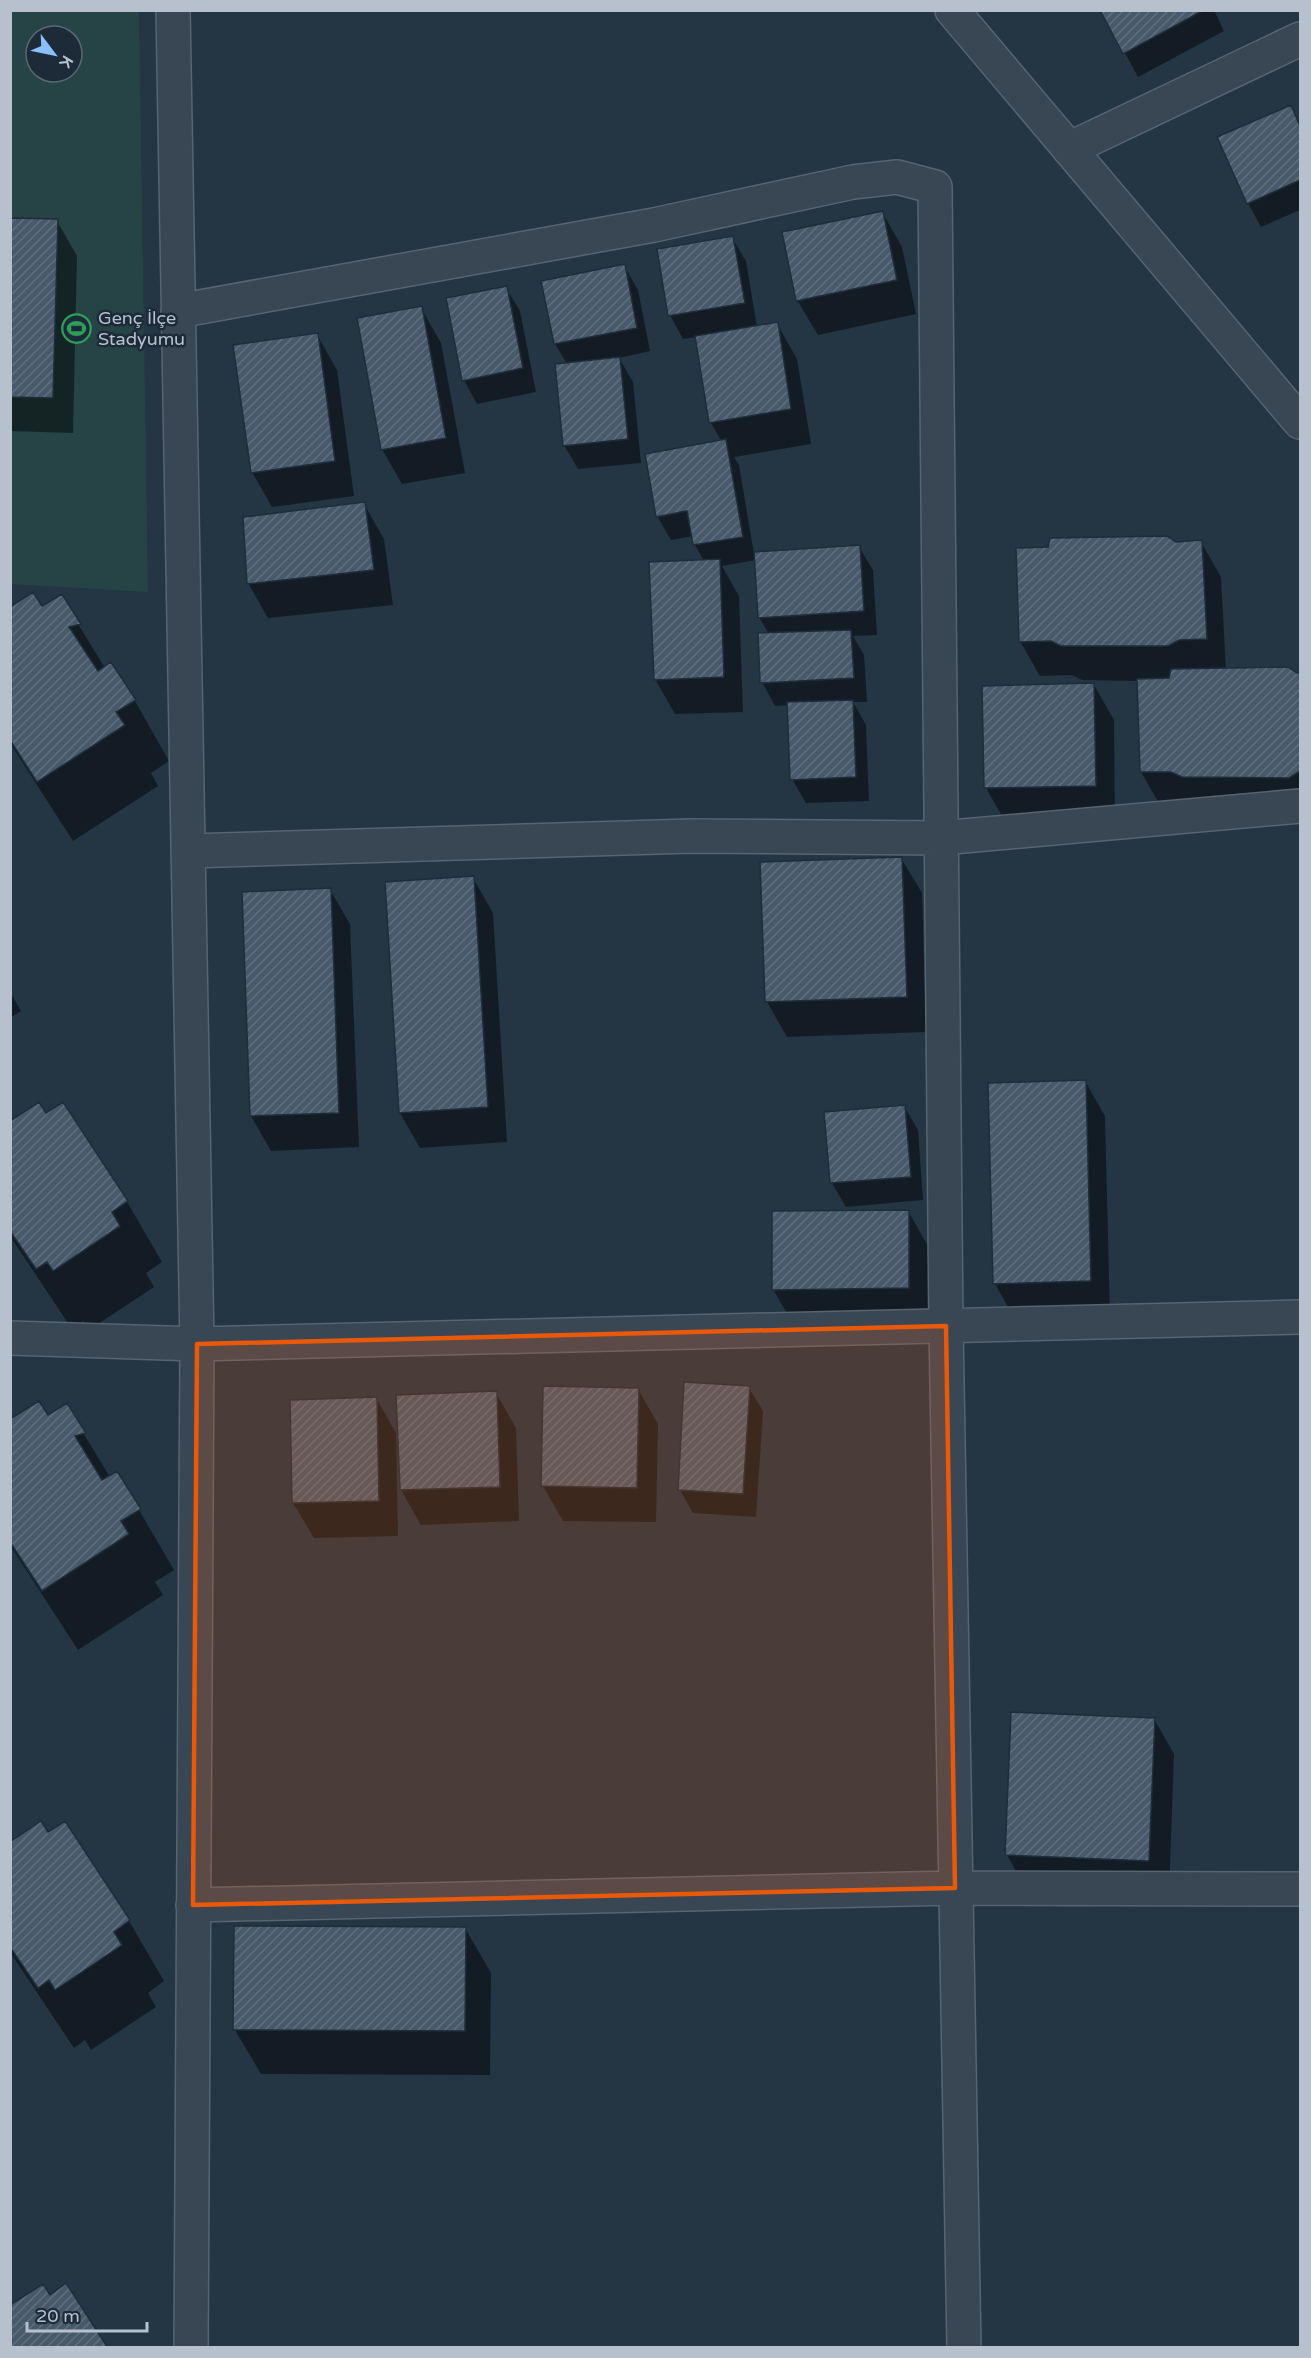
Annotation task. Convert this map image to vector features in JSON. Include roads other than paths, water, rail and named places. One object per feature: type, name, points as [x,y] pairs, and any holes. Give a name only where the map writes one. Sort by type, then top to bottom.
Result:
[{"type":"street","points":[[172,10],[197,1344],[191,2348]]},
{"type":"street","points":[[952,10],[1298,415]]},
{"type":"street","points":[[1069,149],[1300,39]]},
{"type":"street","points":[[177,311],[654,225],[853,182],[897,177],[935,187],[946,1326],[964,2348]]},
{"type":"street","points":[[188,851],[691,836],[941,838],[1300,806]]},
{"type":"street","points":[[10,1338],[197,1344],[1300,1317]]},
{"type":"street","points":[[193,1905],[955,1888],[1300,1889]]},
{"type":"place","name":"Genç İlçe Stadyumu","points":[[77,328]]}]
